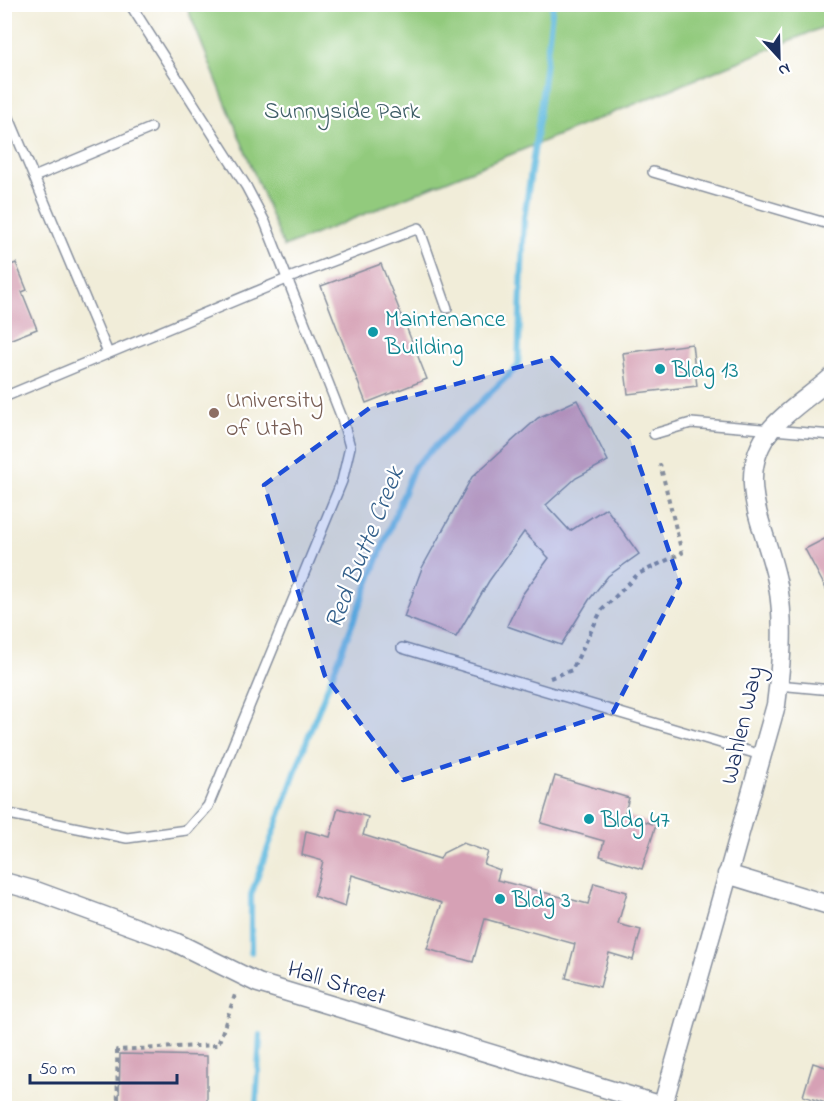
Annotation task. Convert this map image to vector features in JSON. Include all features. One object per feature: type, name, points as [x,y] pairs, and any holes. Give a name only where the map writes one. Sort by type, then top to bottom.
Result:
[{"type":"street","name":"Wahlen Way","points":[[662,1107],[761,755],[778,685],[782,638],[778,586],[752,491],[752,477],[758,455],[772,429],[831,377]]},
{"type":"street","points":[[727,874],[831,906]]},
{"type":"street","name":"Hall Street","points":[[4,882],[36,891],[175,942],[258,983],[662,1107]]},
{"type":"lane","points":[[4,813],[127,838],[187,830],[208,806],[342,481],[350,447],[342,418],[289,278],[265,222],[246,186],[130,4]]},
{"type":"lane","points":[[4,106],[108,353]]},
{"type":"lane","points":[[34,177],[150,129]]},
{"type":"lane","points":[[653,172],[831,225]]},
{"type":"lane","points":[[4,397],[289,278],[419,228],[447,308]]},
{"type":"lane","points":[[654,434],[692,423],[831,435]]},
{"type":"lane","points":[[402,648],[761,755]]},
{"type":"lane","points":[[778,685],[831,690]]},
{"type":"path","points":[[550,678],[572,670],[601,611],[638,574],[682,553],[660,464]]},
{"type":"path","points":[[118,1108],[117,1050],[218,1045],[238,988]]},
{"type":"highlighted area","points":[[552,358],[630,438],[680,583],[613,712],[403,780],[325,676],[264,485],[371,407]]},
{"type":"green space","name":"Sunnyside Park","points":[[831,4],[831,24],[284,247],[186,5]]},
{"type":"building","points":[[4,249],[11,265],[16,263],[27,290],[22,292],[37,329],[4,342]]},
{"type":"building","name":"Maintenance Building","points":[[381,264],[427,379],[366,403],[321,286]]},
{"type":"building","name":"Bldg 13","points":[[692,344],[697,386],[628,394],[623,353]]},
{"type":"building","points":[[577,400],[608,461],[576,478],[546,505],[570,531],[606,508],[639,554],[608,576],[589,600],[561,645],[507,626],[522,595],[549,558],[524,532],[489,581],[456,637],[404,617],[422,568],[472,477],[538,418]]},
{"type":"building","points":[[832,535],[832,600],[805,549]]},
{"type":"building","name":"Bldg 47","points":[[555,776],[629,798],[624,815],[656,825],[642,869],[600,856],[604,841],[541,823]]},
{"type":"building","name":"Bldg 3","points":[[338,808],[368,817],[363,835],[440,859],[443,853],[463,843],[488,852],[484,864],[500,870],[497,880],[588,904],[594,883],[627,892],[618,924],[641,930],[633,960],[609,953],[600,987],[566,978],[575,944],[485,919],[473,962],[427,949],[442,903],[352,875],[345,907],[314,896],[323,861],[302,855],[306,831],[330,837]]},
{"type":"building","points":[[120,1054],[207,1056],[207,1108],[119,1108]]},
{"type":"building","points":[[813,1063],[832,1069],[832,1105],[803,1096]]},
{"type":"waterway","name":"Red Butte Creek","points":[[251,952],[251,895],[308,737],[414,467],[518,366],[524,218],[553,4]]},
{"type":"waterway","name":"Red Butte Creek","points":[[256,1108],[260,1035]]},
{"type":"place","name":"Maintenance Building","points":[[373,332]]},
{"type":"place","name":"Bldg 13","points":[[660,369]]},
{"type":"place","name":"University of Utah","points":[[214,413]]},
{"type":"place","name":"Bldg 47","points":[[589,819]]},
{"type":"place","name":"Bldg 3","points":[[500,899]]}]
